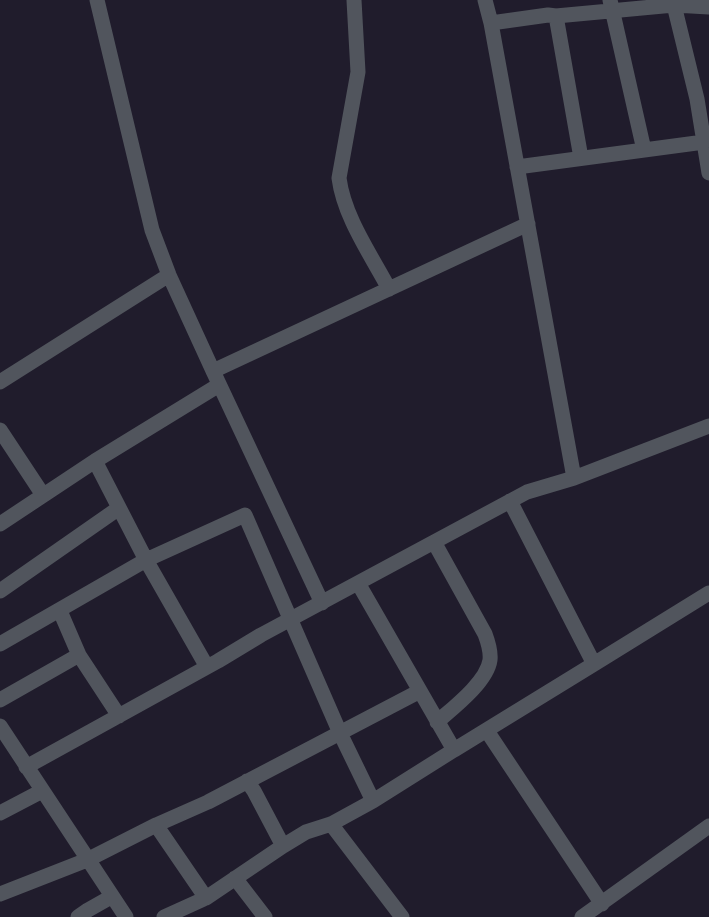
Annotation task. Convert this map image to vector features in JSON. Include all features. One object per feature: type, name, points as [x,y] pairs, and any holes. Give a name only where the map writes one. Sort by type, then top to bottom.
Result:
[{"type":"street","points":[[97,0],[152,230],[169,275],[322,603]]},
{"type":"street","points":[[354,0],[358,72],[339,178],[341,192],[348,211],[389,289]]},
{"type":"street","points":[[485,0],[491,23],[574,478]]},
{"type":"street","points":[[491,23],[550,10],[611,5],[673,2],[709,7]]},
{"type":"street","points":[[673,2],[697,99],[709,173]]},
{"type":"street","points":[[611,5],[644,150]]},
{"type":"street","points":[[550,10],[581,158]]},
{"type":"street","points":[[517,167],[704,142]]},
{"type":"street","points":[[0,524],[216,378],[389,289],[528,224]]},
{"type":"street","points":[[0,382],[169,275]]},
{"type":"street","points":[[26,767],[291,619],[527,492],[574,478],[709,426]]},
{"type":"street","points":[[0,430],[43,495]]},
{"type":"street","points":[[94,460],[146,560],[207,667]]},
{"type":"street","points":[[510,501],[594,664]]},
{"type":"street","points":[[0,591],[119,508]]},
{"type":"street","points":[[1,642],[60,611],[146,560],[245,515],[340,733],[374,801]]},
{"type":"street","points":[[434,542],[485,634],[489,647],[490,661],[484,675],[475,686],[438,722]]},
{"type":"street","points":[[358,583],[454,750]]},
{"type":"street","points":[[164,917],[206,898],[306,832],[331,824],[374,801],[709,593]]},
{"type":"street","points":[[60,611],[79,655],[119,716]]},
{"type":"street","points":[[0,700],[79,655]]},
{"type":"street","points":[[0,894],[87,860],[156,825],[208,802],[420,691]]},
{"type":"street","points":[[0,726],[126,917]]},
{"type":"street","points":[[487,730],[602,904]]},
{"type":"street","points":[[247,781],[283,846]]},
{"type":"street","points":[[0,813],[42,791]]},
{"type":"street","points":[[331,824],[402,917]]},
{"type":"street","points":[[156,825],[206,898]]},
{"type":"street","points":[[582,917],[709,826]]},
{"type":"street","points":[[235,878],[265,917]]},
{"type":"street","points":[[78,917],[112,897]]}]
